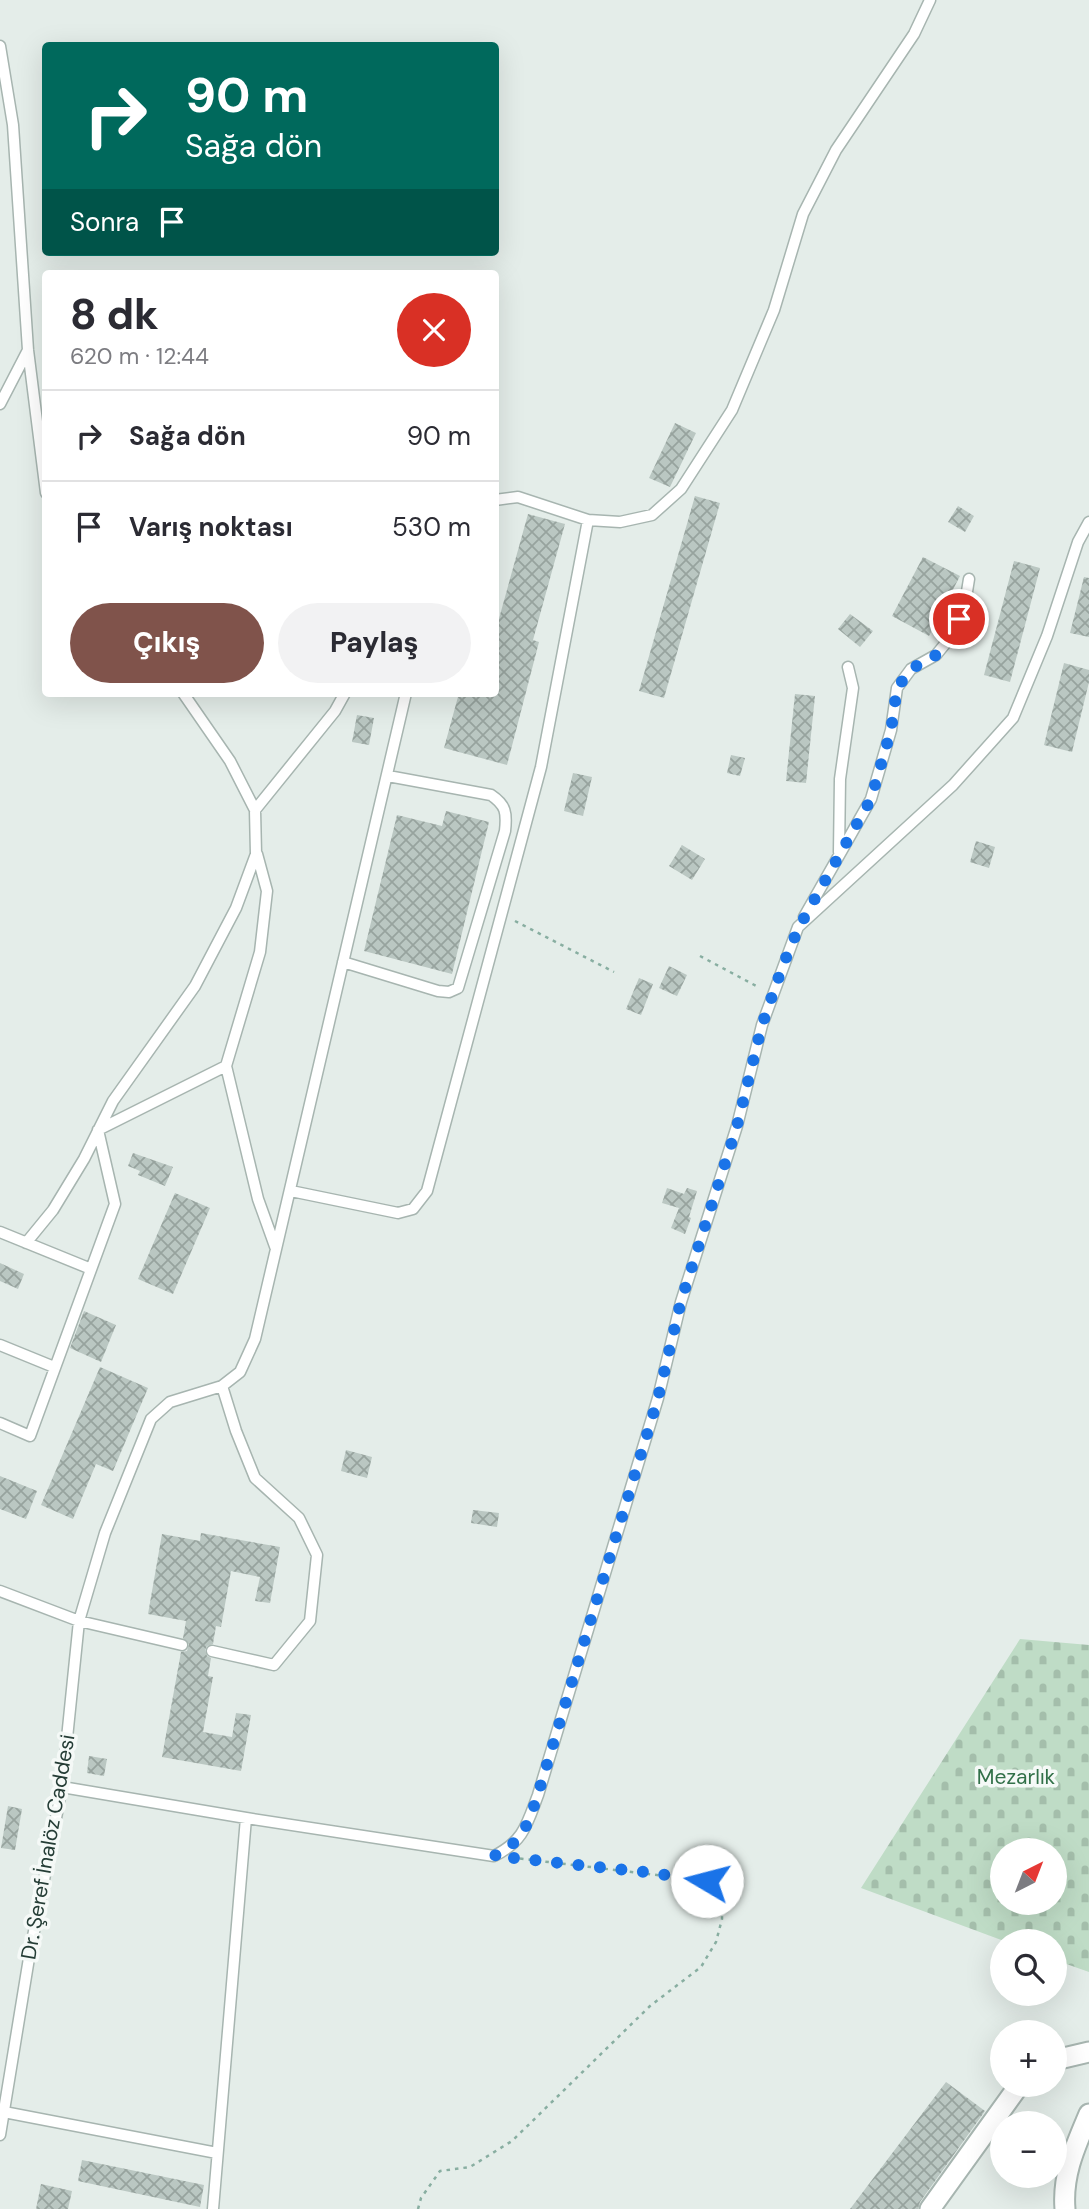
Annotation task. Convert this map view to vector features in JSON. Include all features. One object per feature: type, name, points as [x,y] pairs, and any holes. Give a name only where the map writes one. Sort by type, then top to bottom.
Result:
[{"type":"street","points":[[1067,2057],[1089,2052]]},
{"type":"street","points":[[930,2209],[1011,2097]]},
{"type":"street","points":[[1065,2209],[1069,2163],[1089,2114]]},
{"type":"lane","points":[[499,499],[518,497],[588,520],[620,523],[652,515],[681,489],[732,410],[774,310],[803,214],[836,150],[914,34],[930,0]]},
{"type":"lane","points":[[0,46],[13,125],[28,351],[42,461]]},
{"type":"lane","points":[[0,404],[28,351]]},
{"type":"lane","points":[[290,1191],[398,1213],[413,1209],[427,1191],[541,767],[588,520]]},
{"type":"lane","points":[[799,927],[953,785],[1013,718],[1047,636],[1078,542],[1089,522]]},
{"type":"lane","points":[[62,1787],[494,1856],[513,1847],[528,1824],[538,1794],[658,1398],[681,1301],[737,1126],[762,1025],[773,994],[799,927],[871,799],[891,730],[897,688],[911,669],[936,655],[954,633],[969,579]]},
{"type":"lane","points":[[839,856],[841,779],[853,688],[848,667]]},
{"type":"lane","points":[[186,697],[230,761],[256,810],[256,854],[267,891],[260,951],[226,1066],[258,1199],[276,1250]]},
{"type":"lane","points":[[256,810],[335,711],[343,697]]},
{"type":"lane","points":[[212,1651],[274,1665],[310,1621],[317,1555],[299,1518],[255,1478],[222,1387],[240,1372],[255,1339],[405,697]]},
{"type":"lane","points":[[343,962],[438,990],[449,992],[458,988],[505,831],[507,814],[501,802],[491,794],[388,776]]},
{"type":"lane","points":[[26,1243],[52,1210],[84,1159],[113,1101],[195,986],[236,908],[256,854]]},
{"type":"lane","points":[[98,1130],[226,1066]]},
{"type":"lane","points":[[0,1423],[30,1436],[115,1204],[98,1130]]},
{"type":"lane","points":[[0,1232],[91,1269]]},
{"type":"lane","points":[[0,1345],[54,1367]]},
{"type":"lane","name":"Dr. Şeref İnalöz Caddesi","points":[[0,2135],[30,1952],[62,1787],[79,1621],[105,1533],[151,1419],[170,1402],[222,1387]]},
{"type":"lane","points":[[0,1591],[79,1621],[182,1645]]},
{"type":"lane","points":[[213,2209],[246,1818]]},
{"type":"lane","points":[[4,2112],[217,2153]]},
{"type":"path","points":[[502,915],[614,972]]},
{"type":"path","points":[[700,956],[773,994]]},
{"type":"path","points":[[418,2209],[421,2198],[440,2171],[470,2166],[512,2141],[650,2006],[701,1967],[716,1942],[722,1919],[722,1896],[707,1881],[494,1856]]},
{"type":"green space","name":"Mezarlık","points":[[1020,1639],[1089,1645],[1089,1972],[1067,1964],[1067,1929],[990,1929],[990,1936],[861,1888]]},
{"type":"building","points":[[675,423],[696,433],[670,487],[649,478]]},
{"type":"building","points":[[695,496],[720,503],[664,698],[639,691]]},
{"type":"building","points":[[958,506],[974,516],[965,532],[948,522]]},
{"type":"building","points":[[528,514],[565,524],[533,640],[539,642],[507,765],[444,748],[458,697],[499,697],[499,619]]},
{"type":"building","points":[[923,557],[960,576],[929,636],[892,616]]},
{"type":"building","points":[[1014,561],[1040,568],[1010,682],[984,675]]},
{"type":"building","points":[[1084,577],[1089,578],[1089,637],[1070,633]]},
{"type":"building","points":[[850,614],[873,631],[860,647],[838,629]]},
{"type":"building","points":[[1064,663],[1089,670],[1089,682],[1072,752],[1044,745]]},
{"type":"building","points":[[795,694],[815,696],[806,783],[786,781]]},
{"type":"building","points":[[357,715],[374,718],[369,745],[352,742]]},
{"type":"building","points":[[731,755],[745,758],[740,776],[727,773]]},
{"type":"building","points":[[573,773],[592,777],[583,816],[564,811]]},
{"type":"building","points":[[446,811],[489,822],[452,974],[364,951],[397,815],[442,826]]},
{"type":"building","points":[[976,841],[995,847],[989,868],[970,862]]},
{"type":"building","points":[[682,845],[705,859],[692,880],[669,866]]},
{"type":"building","points":[[669,966],[687,975],[677,996],[659,988]]},
{"type":"building","points":[[639,978],[653,984],[641,1015],[626,1009]]},
{"type":"building","points":[[133,1153],[173,1167],[165,1186],[138,1175],[140,1171],[128,1166]]},
{"type":"building","points":[[667,1188],[684,1194],[687,1188],[697,1191],[685,1234],[671,1228],[679,1208],[662,1203]]},
{"type":"building","points":[[175,1193],[210,1208],[173,1294],[138,1279]]},
{"type":"building","points":[[0,1263],[24,1274],[18,1289],[0,1281]]},
{"type":"building","points":[[84,1311],[116,1325],[101,1362],[70,1348]]},
{"type":"building","points":[[100,1367],[148,1388],[113,1471],[96,1464],[73,1519],[41,1505]]},
{"type":"building","points":[[346,1450],[372,1457],[367,1478],[341,1471]]},
{"type":"building","points":[[0,1476],[37,1491],[26,1519],[0,1509]]},
{"type":"building","points":[[473,1510],[499,1513],[497,1527],[471,1523]]},
{"type":"building","points":[[201,1533],[280,1547],[270,1603],[255,1601],[260,1577],[231,1571],[221,1627],[216,1626],[213,1644],[205,1650],[211,1658],[208,1676],[213,1677],[203,1732],[232,1737],[236,1713],[251,1715],[241,1771],[162,1757],[181,1652],[187,1651],[189,1644],[183,1638],[186,1621],[148,1614],[162,1534],[200,1541]]},
{"type":"building","points":[[89,1756],[107,1759],[104,1776],[87,1773]]},
{"type":"building","points":[[8,1806],[22,1809],[15,1850],[1,1848]]},
{"type":"building","points":[[946,2082],[985,2111],[920,2202],[918,2209],[850,2209]]},
{"type":"building","points":[[82,2160],[204,2185],[200,2207],[78,2181]]},
{"type":"building","points":[[41,2184],[72,2191],[68,2209],[36,2209]]},
{"type":"route","points":[[707,1881],[494,1856],[513,1847],[528,1824],[538,1794],[658,1398],[681,1301],[737,1126],[762,1025],[783,965],[799,927],[871,799],[891,730],[897,688],[911,669],[936,655],[954,633],[959,619]]}]
